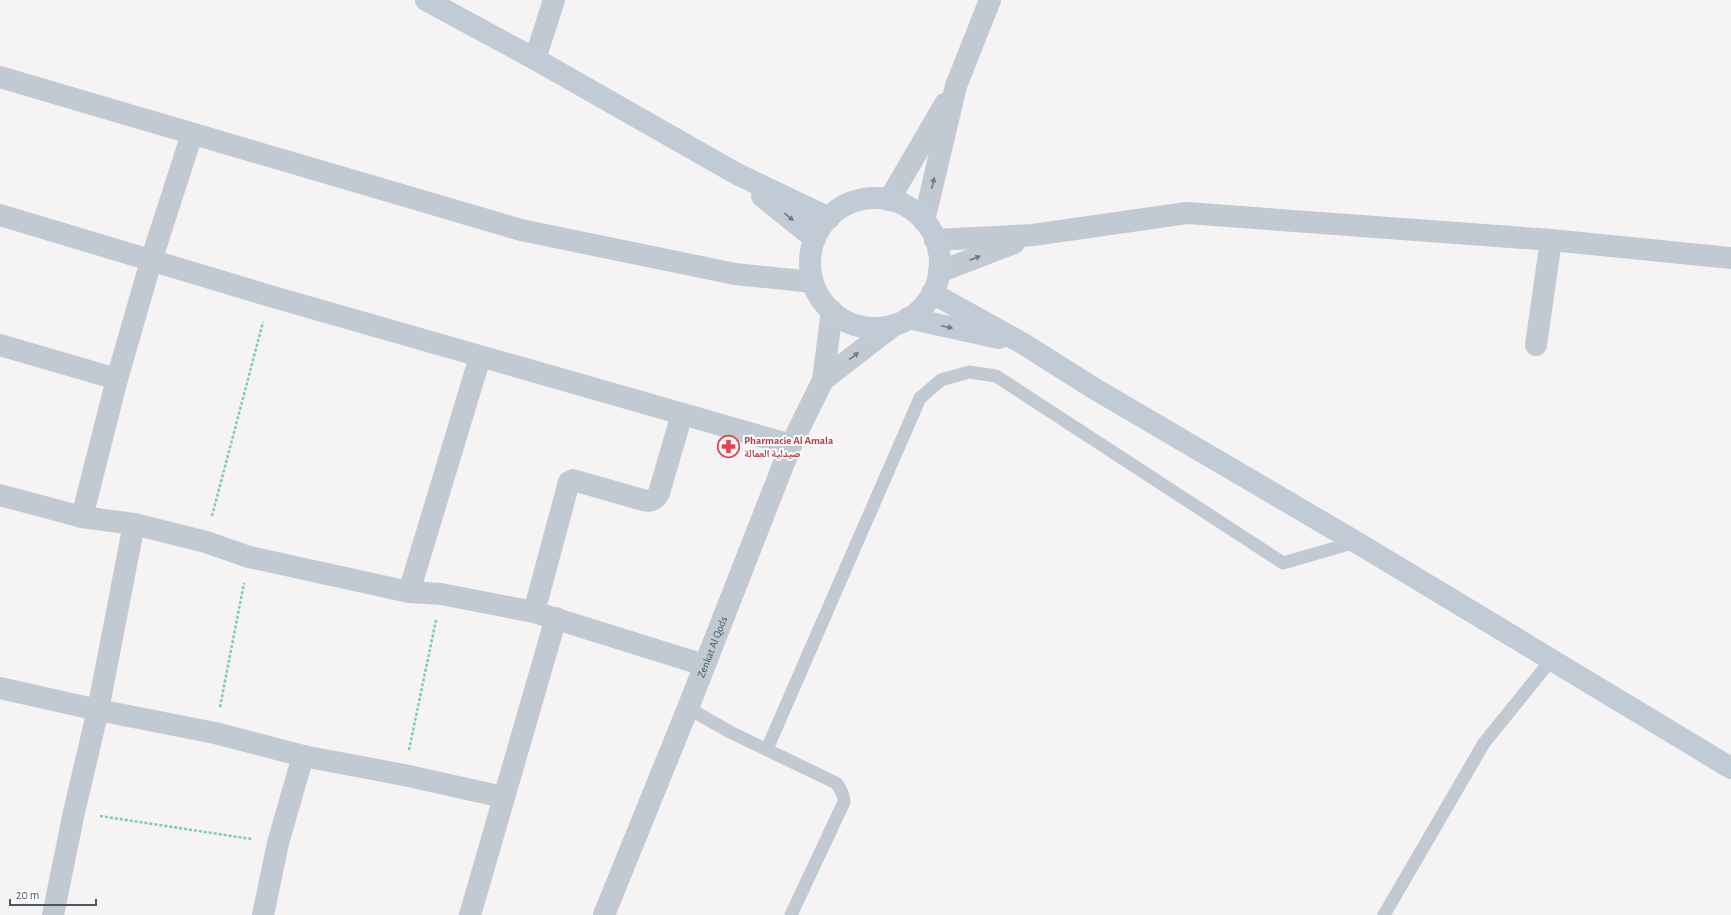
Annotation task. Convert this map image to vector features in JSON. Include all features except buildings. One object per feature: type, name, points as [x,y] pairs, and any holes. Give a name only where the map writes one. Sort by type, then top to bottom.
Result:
[{"type":"street","points":[[426,0],[535,59],[737,174],[829,218]]},
{"type":"street","points":[[535,59],[554,0]]},
{"type":"street","points":[[924,221],[956,86],[990,0]]},
{"type":"street","points":[[0,77],[521,230],[735,274],[814,282]]},
{"type":"street","points":[[889,200],[956,86]]},
{"type":"street","points":[[82,517],[117,380],[151,261],[192,134]]},
{"type":"street","points":[[737,174],[815,239]]},
{"type":"street","points":[[823,380],[901,322],[922,307],[932,293],[939,272],[939,256],[935,240],[924,221],[905,206],[889,200],[873,198],[856,201],[841,207],[829,218],[815,239],[810,260],[814,282],[822,300],[832,311],[845,320],[861,326],[877,327],[901,322],[1022,343]]},
{"type":"street","points":[[935,240],[1033,235],[1187,213],[1551,240],[1731,258]]},
{"type":"street","points":[[0,215],[270,296],[791,445]]},
{"type":"street","points":[[939,272],[1033,235]]},
{"type":"street","points":[[1536,345],[1551,240]]},
{"type":"street","points":[[932,293],[1022,343],[1095,390],[1356,542],[1731,768]]},
{"type":"street","points":[[823,380],[832,311]]},
{"type":"street","points":[[0,346],[117,380]]},
{"type":"street","points":[[408,592],[480,357]]},
{"type":"street","name":"Zenkat Al Qods","points":[[604,915],[688,708],[791,445],[823,380]]},
{"type":"street","points":[[534,612],[569,482],[573,480],[650,502],[655,499],[682,414]]},
{"type":"street","points":[[0,495],[82,517],[134,524],[206,542],[249,557],[408,592],[441,594],[534,612],[704,665]]},
{"type":"street","points":[[53,915],[74,812],[98,710],[134,524]]},
{"type":"street","points":[[470,915],[556,618]]},
{"type":"street","points":[[0,688],[98,710],[215,733],[303,756],[404,775],[503,797]]},
{"type":"street","points":[[263,915],[278,843],[303,756]]},
{"type":"lane","points":[[767,749],[920,398],[942,380],[969,372],[996,376],[1283,564],[1356,542]]},
{"type":"lane","points":[[1384,915],[1484,743],[1552,659]]},
{"type":"lane","points":[[688,708],[730,732],[836,783],[844,796],[844,802],[791,915]]},
{"type":"path","points":[[206,542],[270,296]]},
{"type":"path","points":[[215,733],[249,557]]},
{"type":"path","points":[[404,775],[441,594]]},
{"type":"path","points":[[74,812],[278,843]]},
{"type":"place","name":"Pharmacie Al Amala صيدلية العمالة","points":[[728,446]]}]
